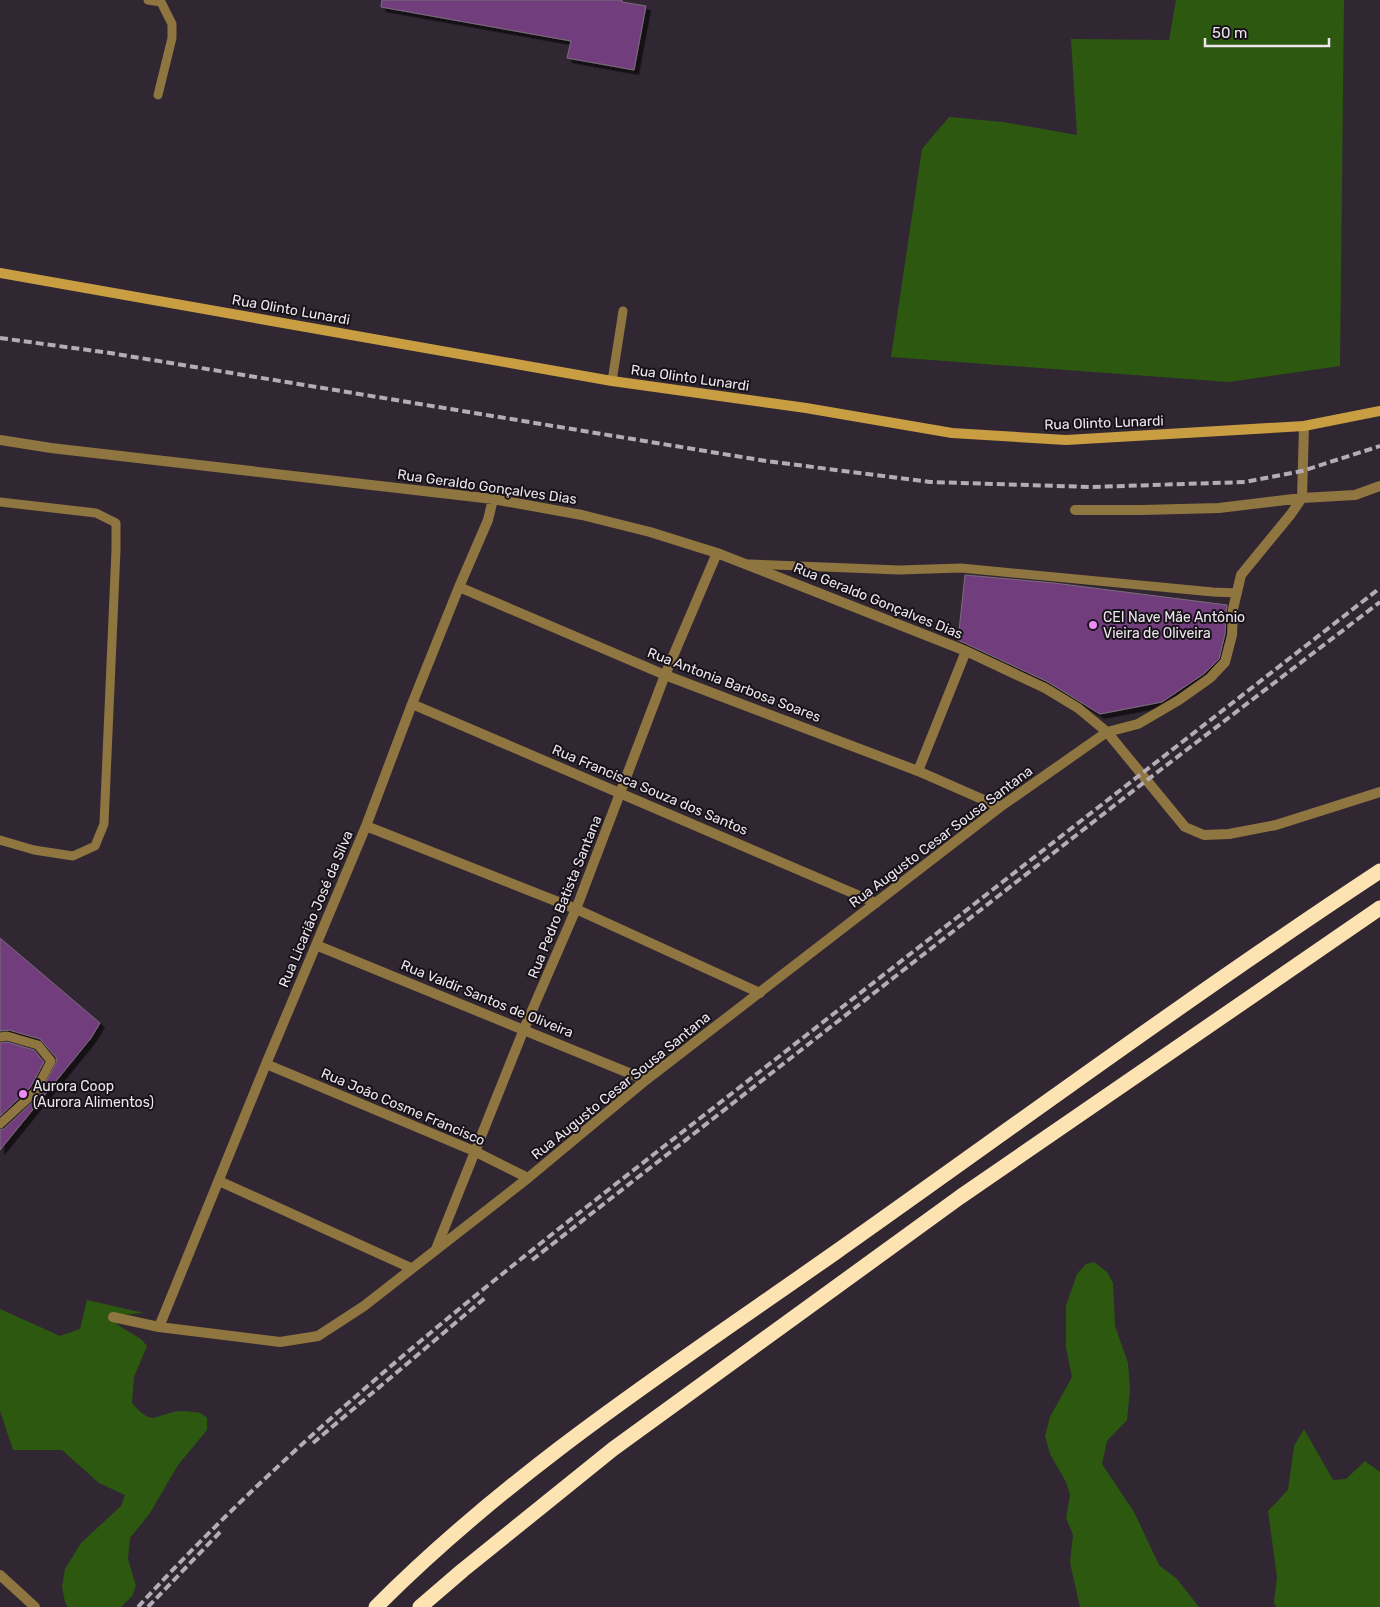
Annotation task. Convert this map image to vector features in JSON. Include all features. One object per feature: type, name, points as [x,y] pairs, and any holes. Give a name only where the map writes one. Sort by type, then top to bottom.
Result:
[{"type":"highway","points":[[376,1607],[440,1546],[503,1492],[600,1419],[1291,930],[1380,871]]},
{"type":"highway","points":[[420,1607],[462,1570],[613,1449],[960,1197],[1380,908]]},
{"type":"street","name":"Rua Olinto Lunardi","points":[[0,273],[612,381],[806,408],[952,433],[1066,440],[1304,426],[1380,411]]},
{"type":"street","points":[[1107,732],[1138,724],[1202,683],[1225,662],[1232,635],[1234,609],[1241,575],[1302,498],[1304,426]]},
{"type":"street","name":"Rua Geraldo Gonçalves Dias","points":[[0,440],[493,499],[582,514],[718,553],[966,651],[1045,688],[1078,708],[1107,732],[1185,827],[1204,835],[1229,834],[1276,824],[1380,792]]},
{"type":"street","points":[[1075,510],[1219,508],[1302,498],[1355,495],[1380,486]]},
{"type":"street","name":"Rua Licarião José da Silva","points":[[158,1327],[366,826],[412,704],[488,520],[493,499]]},
{"type":"street","name":"Rua Pedro Batista Santana","points":[[435,1250],[524,1029],[576,909],[666,675],[718,553]]},
{"type":"street","name":"Rua Antonia Barbosa Soares","points":[[459,587],[666,675],[918,771],[1000,806]]},
{"type":"street","points":[[918,771],[966,651]]},
{"type":"street","name":"Rua Francisca Souza dos Santos","points":[[412,704],[876,903]]},
{"type":"street","name":"Rua Augusto Cesar Sousa Santana","points":[[113,1317],[158,1327],[280,1342],[318,1336],[364,1306],[528,1178],[646,1080],[1000,806],[1107,732]]},
{"type":"street","points":[[366,826],[576,909],[760,993]]},
{"type":"street","name":"Rua Valdir Santos de Oliveira","points":[[316,945],[646,1080]]},
{"type":"street","name":"Rua João Cosme Francisco","points":[[266,1064],[474,1151],[528,1178]]},
{"type":"street","points":[[219,1181],[411,1268]]},
{"type":"street","points":[[0,1575],[35,1607]]},
{"type":"lane","points":[[148,0],[161,2],[172,24],[172,38],[158,95]]},
{"type":"lane","points":[[612,381],[623,311]]},
{"type":"lane","points":[[0,502],[96,513],[116,523],[116,550],[104,824],[95,846],[73,856],[34,850],[0,840]]},
{"type":"lane","points":[[749,564],[899,570],[961,568],[1213,592],[1237,592]]},
{"type":"lane","points":[[0,1037],[7,1036],[38,1045],[51,1061],[35,1092],[0,1124]]},
{"type":"green space","points":[[1176,0],[1344,0],[1340,366],[1229,382],[891,357],[922,149],[949,117],[1003,122],[1077,135],[1071,39],[1169,40]]},
{"type":"green space","points":[[1094,1262],[1107,1272],[1113,1283],[1115,1326],[1128,1363],[1130,1390],[1127,1420],[1107,1441],[1102,1464],[1134,1512],[1159,1565],[1177,1579],[1199,1607],[1080,1607],[1070,1563],[1073,1535],[1066,1518],[1070,1495],[1066,1482],[1050,1454],[1045,1436],[1050,1417],[1072,1377],[1066,1348],[1066,1306],[1077,1274],[1086,1264]]},
{"type":"green space","points":[[87,1300],[144,1313],[119,1315],[114,1321],[147,1346],[134,1377],[132,1403],[139,1411],[145,1416],[155,1418],[181,1411],[201,1413],[207,1418],[207,1430],[178,1465],[150,1513],[130,1538],[128,1559],[136,1586],[132,1596],[121,1607],[68,1607],[62,1587],[65,1569],[81,1543],[121,1506],[125,1495],[99,1483],[62,1450],[13,1450],[0,1411],[0,1309],[60,1336],[80,1329]]},
{"type":"green space","points":[[1304,1429],[1333,1480],[1346,1479],[1365,1461],[1380,1472],[1380,1607],[1276,1607],[1274,1602],[1277,1577],[1268,1511],[1288,1490],[1294,1446]]},
{"type":"building","points":[[382,0],[622,0],[622,2],[646,6],[634,70],[567,58],[571,41],[381,7]]},
{"type":"building","name":"CEI Nave Mãe Antônio Vieira de Oliveira","points":[[965,575],[1054,583],[1227,605],[1225,634],[1219,659],[1205,673],[1162,702],[1100,714],[1048,682],[958,640]]},
{"type":"building","name":"Aurora Coop (Aurora Alimentos)","points":[[0,938],[100,1023],[91,1038],[0,1150],[0,1130],[4,1129],[39,1096],[57,1061],[56,1057],[40,1039],[9,1030],[0,1031]]},
{"type":"building","points":[[7,1042],[34,1050],[44,1062],[30,1088],[0,1116],[0,1043]]},
{"type":"railway","points":[[0,338],[110,353],[766,461],[930,482],[1092,487],[1245,482],[1302,471],[1380,446]]},
{"type":"railway","points":[[138,1607],[204,1538],[273,1471],[417,1344],[491,1283],[1380,588]]},
{"type":"railway","points":[[532,1260],[1138,787],[1380,602]]},
{"type":"railway","points":[[313,1443],[485,1298]]},
{"type":"railway","points":[[148,1607],[221,1531]]},
{"type":"place","name":"CEI Nave Mãe Antônio Vieira de Oliveira","points":[[1093,625]]},
{"type":"place","name":"Aurora Coop (Aurora Alimentos)","points":[[23,1094]]}]
